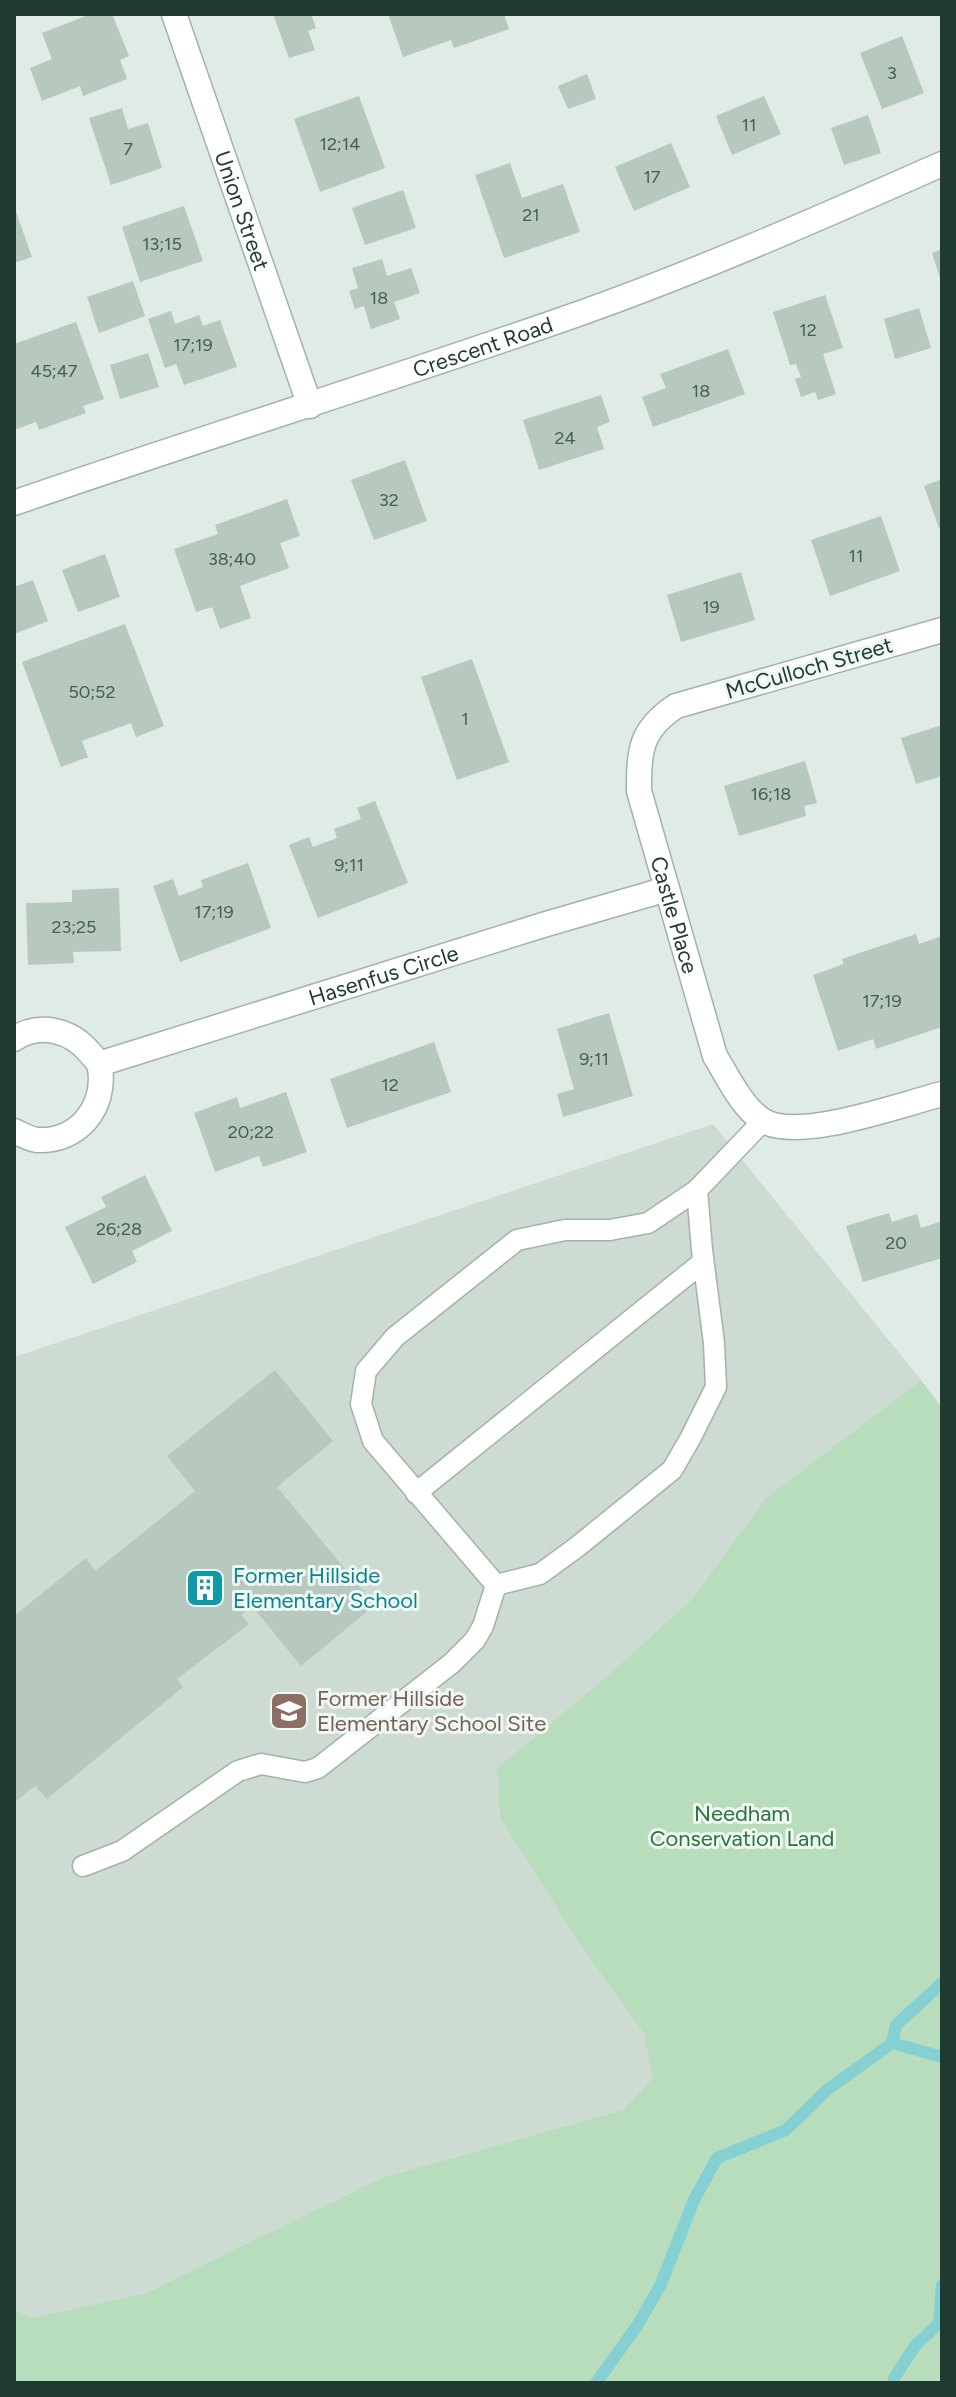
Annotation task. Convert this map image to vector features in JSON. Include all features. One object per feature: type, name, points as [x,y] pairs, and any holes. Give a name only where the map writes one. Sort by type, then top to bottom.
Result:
[{"type":"street","name":"Union Street","points":[[174,14],[310,406]]},
{"type":"street","name":"Crescent Road","points":[[14,503],[580,313],[760,244],[942,164]]},
{"type":"street","name":"McCulloch Street","points":[[676,706],[942,630]]},
{"type":"street","name":"Castle Place","points":[[676,706],[657,719],[644,738],[639,760],[639,791],[715,1056],[737,1092],[763,1121]]},
{"type":"street","name":"Hasenfus Circle","points":[[99,1064],[667,889]]},
{"type":"street","points":[[14,1039],[25,1032],[56,1030],[80,1040],[99,1064],[100,1090],[87,1121],[65,1137],[35,1140],[14,1131]]},
{"type":"street","points":[[763,1121],[789,1129],[818,1126],[942,1094]]},
{"type":"lane","points":[[496,1585],[373,1441],[361,1404],[366,1371],[395,1337],[517,1240],[565,1230],[610,1230],[648,1223],[697,1190],[763,1121]]},
{"type":"lane","points":[[496,1585],[540,1574],[577,1547],[672,1470],[690,1439],[716,1387],[697,1190]]},
{"type":"lane","points":[[416,1493],[703,1262]]},
{"type":"lane","points":[[83,1866],[122,1851],[238,1771],[261,1764],[305,1772],[318,1768],[452,1663],[475,1640],[483,1626],[496,1585]]},
{"type":"shaded area","name":"Former Hillside Elementary School Site","points":[[713,1124],[921,1380],[766,1498],[691,1600],[606,1677],[497,1768],[500,1818],[579,1943],[644,2034],[654,2078],[623,2110],[381,2178],[146,2293],[31,2318],[14,2310],[14,1357]]},
{"type":"green space","name":"Needham Conservation Land","points":[[921,1380],[942,1408],[942,2383],[14,2383],[14,2310],[31,2318],[146,2293],[381,2178],[623,2110],[653,2078],[644,2034],[579,1943],[500,1818],[497,1768],[606,1677],[691,1600],[766,1498]]},
{"type":"building","points":[[91,14],[112,14],[129,56],[120,60],[127,79],[83,96],[80,86],[42,101],[30,68],[52,59],[42,33]]},
{"type":"building","points":[[273,14],[311,14],[316,28],[308,31],[315,50],[289,58]]},
{"type":"building","points":[[388,14],[504,14],[509,29],[454,48],[451,40],[403,57]]},
{"type":"building","points":[[902,36],[924,93],[882,109],[860,53]]},
{"type":"building","points":[[587,74],[596,99],[568,109],[558,86]]},
{"type":"building","points":[[359,96],[385,168],[320,192],[294,119]]},
{"type":"building","points":[[764,96],[781,134],[732,155],[716,116]]},
{"type":"building","points":[[122,108],[128,129],[148,123],[162,168],[111,185],[89,118]]},
{"type":"building","points":[[868,115],[881,153],[844,165],[831,128]]},
{"type":"building","points":[[671,143],[690,187],[634,211],[615,167]]},
{"type":"building","points":[[510,163],[522,198],[563,184],[580,232],[504,258],[475,175]]},
{"type":"building","points":[[403,190],[416,228],[365,245],[352,208]]},
{"type":"building","points":[[14,206],[32,257],[14,263]]},
{"type":"building","points":[[184,206],[203,261],[140,282],[122,227]]},
{"type":"building","points":[[942,249],[942,281],[941,281],[932,253]]},
{"type":"building","points":[[382,259],[387,276],[411,268],[420,293],[394,302],[400,319],[371,329],[364,306],[355,309],[349,291],[358,288],[352,268]]},
{"type":"building","points":[[133,281],[145,316],[99,333],[87,297]]},
{"type":"building","points":[[825,295],[843,348],[823,354],[836,394],[818,400],[815,392],[801,397],[795,379],[801,377],[796,364],[790,365],[773,312]]},
{"type":"building","points":[[919,308],[931,348],[895,359],[884,319]]},
{"type":"building","points":[[171,311],[175,324],[199,315],[203,326],[220,320],[237,367],[184,385],[176,364],[165,368],[148,319]]},
{"type":"building","points":[[76,322],[104,399],[83,406],[86,413],[39,430],[36,422],[14,430],[14,344]]},
{"type":"building","points":[[728,349],[745,394],[653,427],[642,397],[666,388],[660,374]]},
{"type":"building","points":[[148,353],[159,387],[120,399],[110,365]]},
{"type":"building","points":[[601,395],[610,422],[597,427],[604,449],[539,470],[523,420]]},
{"type":"building","points":[[405,460],[427,521],[374,540],[351,480]]},
{"type":"building","points":[[942,479],[942,527],[939,528],[924,486]]},
{"type":"building","points":[[287,499],[300,536],[280,543],[289,568],[240,586],[251,618],[220,629],[212,607],[196,612],[174,549],[218,534],[215,525]]},
{"type":"building","points":[[881,516],[900,571],[830,596],[811,540]]},
{"type":"building","points":[[105,554],[120,597],[78,612],[62,570]]},
{"type":"building","points":[[741,572],[755,620],[681,642],[667,595]]},
{"type":"building","points":[[33,580],[48,621],[14,634],[14,587]]},
{"type":"building","points":[[125,624],[164,726],[136,737],[131,723],[82,741],[88,757],[61,767],[22,662]]},
{"type":"building","points":[[472,659],[509,762],[457,780],[421,677]]},
{"type":"building","points":[[942,725],[942,776],[916,784],[901,738]]},
{"type":"building","points":[[805,761],[817,803],[804,806],[806,816],[739,836],[724,786]]},
{"type":"building","points":[[375,801],[408,883],[318,918],[289,845],[309,837],[313,847],[337,838],[334,829],[361,819],[357,808]]},
{"type":"building","points":[[248,863],[271,928],[180,962],[153,886],[173,879],[179,896],[203,887],[201,880]]},
{"type":"building","points":[[119,888],[121,951],[73,952],[74,963],[28,965],[26,903],[72,902],[72,890]]},
{"type":"building","points":[[916,934],[919,944],[942,936],[942,1027],[876,1049],[873,1039],[838,1051],[813,975],[844,964],[842,959]]},
{"type":"building","points":[[609,1013],[633,1096],[563,1117],[557,1094],[574,1089],[557,1029]]},
{"type":"building","points":[[434,1042],[451,1092],[347,1128],[330,1079]]},
{"type":"building","points":[[286,1092],[307,1152],[263,1167],[259,1156],[215,1172],[194,1113],[237,1097],[240,1108]]},
{"type":"building","points":[[145,1175],[172,1231],[132,1251],[137,1262],[93,1284],[65,1227],[106,1207],[101,1197]]},
{"type":"building","points":[[889,1213],[892,1222],[917,1214],[921,1228],[942,1221],[942,1258],[863,1282],[846,1226]]},
{"type":"building","name":"Former Hillside Elementary School","points":[[275,1370],[333,1441],[277,1487],[375,1605],[301,1666],[252,1606],[241,1615],[249,1624],[177,1679],[183,1687],[47,1799],[35,1786],[14,1803],[14,1616],[86,1558],[95,1571],[195,1491],[167,1456]]},
{"type":"waterway","points":[[942,1983],[896,2025],[892,2043],[942,2057]]},
{"type":"waterway","points":[[596,2383],[639,2323],[661,2284],[694,2200],[717,2158],[786,2130],[827,2090],[892,2043]]},
{"type":"waterway","points":[[894,2383],[894,2378],[915,2346],[939,2323],[942,2285]]},
{"type":"place","name":"Former Hillside Elementary School","points":[[205,1588]]},
{"type":"place","name":"Former Hillside Elementary School Site","points":[[289,1711]]}]
